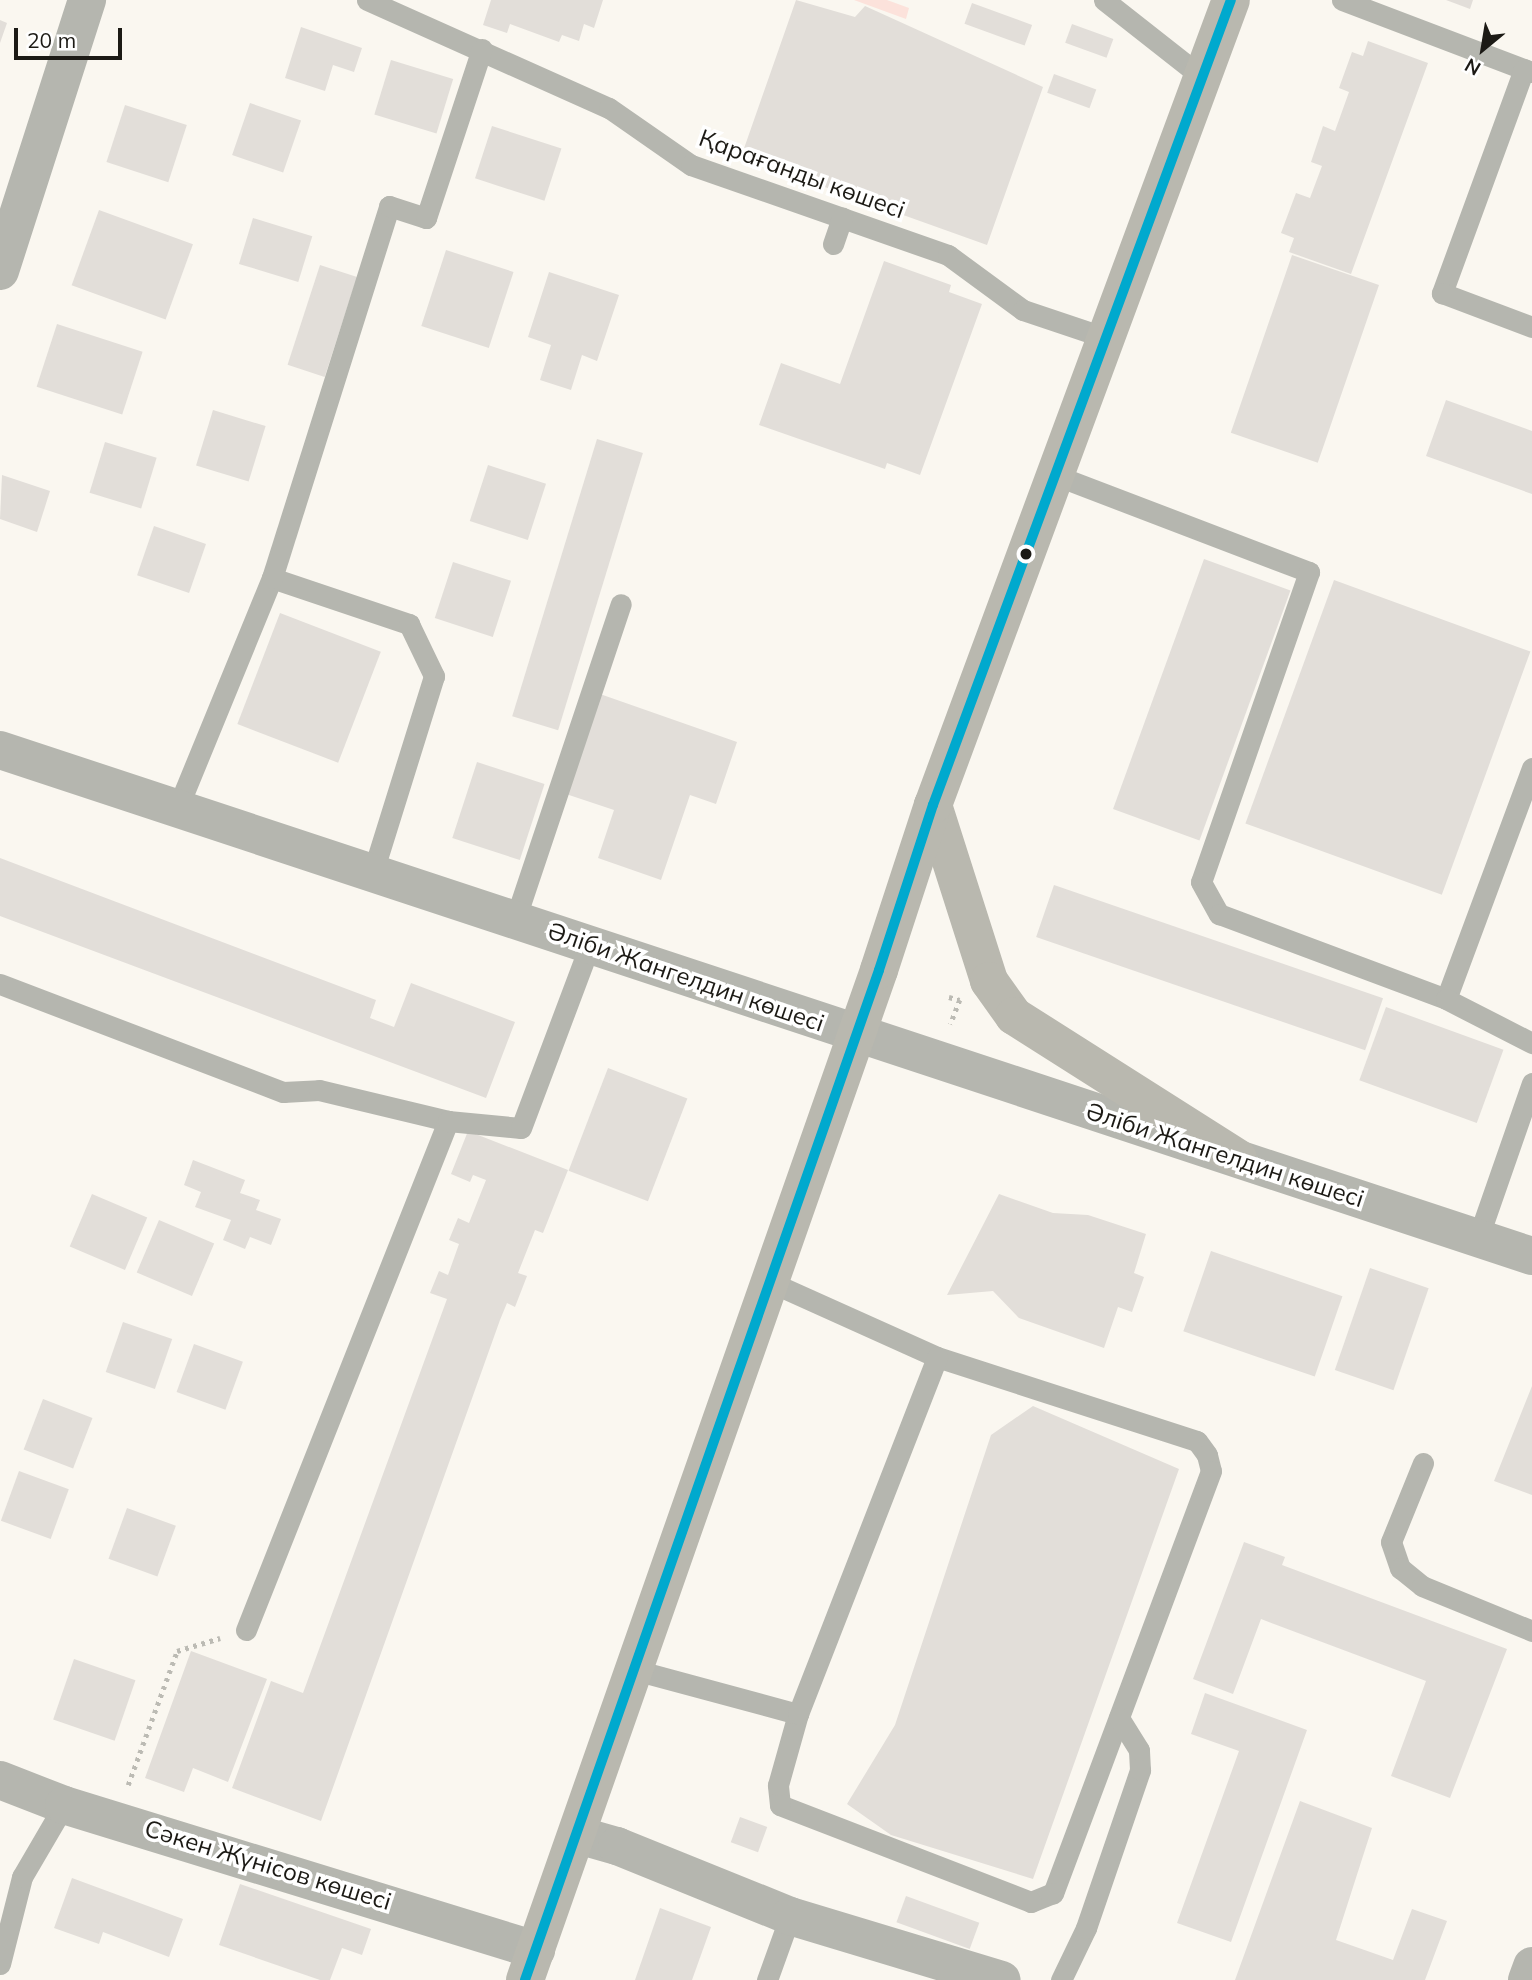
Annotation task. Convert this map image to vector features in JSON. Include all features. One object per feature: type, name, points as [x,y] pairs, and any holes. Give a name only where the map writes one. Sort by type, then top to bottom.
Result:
[{"type":"main road","points":[[530,1965],[578,1835],[933,804],[1231,0]]},
{"type":"main road","points":[[933,804],[989,981],[1014,1016],[1238,1158]]},
{"type":"street","points":[[0,271],[87,0]]},
{"type":"street","name":"Әліби Жангелдин көшесі","points":[[0,750],[1532,1256]]},
{"type":"street","name":"Сәкен Жүнісов көшесі","points":[[0,1780],[64,1805],[116,1819],[530,1965]]},
{"type":"street","points":[[578,1835],[618,1846],[926,1969],[1002,1980]]},
{"type":"street","points":[[1527,1980],[1532,1966]]},
{"type":"lane","name":"Қарағанды көшесі","points":[[367,0],[402,6],[482,49],[609,108],[691,165],[948,256],[1023,310],[1106,338]]},
{"type":"lane","points":[[1104,0],[1202,77]]},
{"type":"lane","points":[[1342,0],[1528,70],[1441,293],[1532,327]]},
{"type":"lane","points":[[178,807],[272,578],[390,206],[426,218],[482,49]]},
{"type":"lane","points":[[833,244],[842,218]]},
{"type":"lane","points":[[1055,475],[1309,572],[1201,882],[1219,914],[1446,999],[1532,1043]]},
{"type":"lane","points":[[272,578],[409,624],[434,676],[373,872]]},
{"type":"lane","points":[[515,920],[621,604]]},
{"type":"lane","points":[[1446,999],[1532,768]]},
{"type":"lane","points":[[0,984],[283,1092],[319,1090],[449,1121],[521,1128],[590,944]]},
{"type":"lane","points":[[1478,1238],[1532,1083]]},
{"type":"lane","points":[[247,1630],[449,1121]]},
{"type":"lane","points":[[768,1281],[937,1357],[1196,1441],[1207,1455],[1211,1471],[1053,1893],[1031,1902],[780,1805],[778,1786],[798,1714],[937,1357]]},
{"type":"lane","points":[[1423,1463],[1391,1542],[1399,1568],[1422,1587],[1532,1631]]},
{"type":"lane","points":[[635,1670],[798,1714]]},
{"type":"lane","points":[[1061,1980],[1086,1928],[1140,1770],[1139,1751],[1119,1718]]},
{"type":"lane","points":[[0,1964],[22,1877],[64,1805]]},
{"type":"lane","points":[[767,1980],[790,1916]]},
{"type":"path","points":[[949,997],[960,1000],[951,1024]]},
{"type":"path","points":[[116,1819],[177,1651],[247,1630]]},
{"type":"shaded area","points":[[854,0],[887,0],[909,8],[906,19]]},
{"type":"building","points":[[491,0],[603,0],[594,28],[584,24],[579,41],[562,35],[559,42],[510,24],[507,33],[483,25]]},
{"type":"building","points":[[796,0],[855,17],[865,6],[1043,87],[987,245],[741,157]]},
{"type":"building","points":[[1446,0],[1473,0],[1470,9]]},
{"type":"building","points":[[972,3],[1032,25],[1025,46],[964,24]]},
{"type":"building","points":[[0,20],[7,23],[0,43]]},
{"type":"building","points":[[1072,24],[1113,39],[1107,58],[1065,43]]},
{"type":"building","points":[[301,27],[362,48],[354,72],[333,65],[325,91],[285,78]]},
{"type":"building","points":[[1368,41],[1428,63],[1351,274],[1289,252],[1294,238],[1281,233],[1296,193],[1310,198],[1322,166],[1311,162],[1323,126],[1335,131],[1349,92],[1339,88],[1352,52],[1363,56]]},
{"type":"building","points":[[391,60],[453,79],[436,134],[374,115]]},
{"type":"building","points":[[1054,74],[1096,89],[1089,108],[1047,93]]},
{"type":"building","points":[[250,103],[301,121],[283,173],[232,155]]},
{"type":"building","points":[[125,105],[187,125],[168,182],[106,162]]},
{"type":"building","points":[[492,126],[561,149],[544,201],[475,178]]},
{"type":"building","points":[[99,210],[193,244],[166,319],[72,285]]},
{"type":"building","points":[[253,218],[312,236],[298,282],[239,264]]},
{"type":"building","points":[[446,250],[514,272],[489,348],[421,326]]},
{"type":"building","points":[[1292,255],[1379,285],[1318,463],[1231,433]]},
{"type":"building","points":[[884,261],[951,285],[949,292],[982,304],[920,475],[887,463],[885,469],[759,425],[781,363],[840,384]]},
{"type":"building","points":[[320,265],[357,277],[325,377],[288,365]]},
{"type":"building","points":[[549,272],[619,295],[597,361],[582,355],[571,390],[540,380],[551,345],[528,337]]},
{"type":"building","points":[[57,324],[143,352],[122,415],[37,387]]},
{"type":"building","points":[[1446,400],[1532,431],[1532,494],[1426,456]]},
{"type":"building","points":[[213,410],[266,426],[249,482],[196,465]]},
{"type":"building","points":[[597,439],[643,453],[558,730],[512,716]]},
{"type":"building","points":[[105,442],[157,458],[141,508],[90,493]]},
{"type":"building","points":[[488,465],[546,484],[528,540],[470,521]]},
{"type":"building","points":[[2,475],[50,491],[37,532],[0,519]]},
{"type":"building","points":[[154,526],[206,544],[189,593],[137,575]]},
{"type":"building","points":[[1204,559],[1290,590],[1199,840],[1113,809]]},
{"type":"building","points":[[453,562],[511,581],[493,637],[435,618]]},
{"type":"building","points":[[1334,580],[1530,651],[1442,895],[1245,823]]},
{"type":"building","points":[[280,613],[381,652],[338,763],[237,724]]},
{"type":"building","points":[[600,694],[737,742],[716,804],[690,795],[661,880],[598,858],[614,810],[566,794]]},
{"type":"building","points":[[477,762],[545,784],[520,860],[452,838]]},
{"type":"building","points":[[0,858],[376,1000],[370,1018],[394,1027],[411,983],[515,1022],[486,1098],[0,916]]},
{"type":"building","points":[[1054,885],[1383,998],[1365,1050],[1036,937]]},
{"type":"building","points":[[1386,1007],[1503,1050],[1477,1123],[1359,1080]]},
{"type":"building","points":[[608,1068],[687,1098],[648,1201],[569,1171]]},
{"type":"building","points":[[468,1131],[568,1170],[543,1233],[535,1230],[518,1273],[527,1276],[515,1307],[507,1303],[500,1320],[321,1821],[232,1788],[271,1681],[303,1693],[447,1299],[430,1293],[439,1271],[448,1275],[459,1244],[449,1240],[458,1218],[469,1223],[486,1180],[473,1175],[470,1182],[451,1174]]},
{"type":"building","points":[[193,1160],[245,1180],[240,1193],[260,1200],[256,1210],[281,1219],[271,1245],[250,1237],[245,1249],[223,1240],[231,1220],[195,1207],[201,1192],[184,1185]]},
{"type":"building","points":[[92,1194],[147,1217],[125,1270],[70,1246]]},
{"type":"building","points":[[999,1194],[1053,1213],[1088,1215],[1146,1234],[1134,1273],[1144,1277],[1132,1312],[1118,1307],[1104,1348],[1019,1318],[993,1291],[947,1295]]},
{"type":"building","points":[[159,1220],[214,1243],[192,1296],[137,1272]]},
{"type":"building","points":[[1211,1251],[1342,1296],[1315,1377],[1183,1331]]},
{"type":"building","points":[[1370,1268],[1429,1288],[1393,1390],[1335,1370]]},
{"type":"building","points":[[123,1322],[172,1339],[155,1389],[106,1372]]},
{"type":"building","points":[[194,1344],[243,1362],[225,1410],[177,1392]]},
{"type":"building","points":[[1532,1386],[1532,1495],[1494,1481]]},
{"type":"building","points":[[43,1399],[92,1418],[73,1468],[24,1449]]},
{"type":"building","points":[[1033,1406],[1179,1469],[1033,1879],[891,1835],[847,1804],[895,1725],[991,1435]]},
{"type":"building","points":[[19,1471],[69,1489],[51,1539],[1,1521]]},
{"type":"building","points":[[127,1508],[176,1526],[157,1577],[109,1559]]},
{"type":"building","points":[[1244,1542],[1285,1557],[1282,1565],[1507,1649],[1450,1798],[1391,1776],[1426,1681],[1261,1619],[1233,1694],[1193,1679]]},
{"type":"building","points":[[191,1651],[267,1679],[228,1782],[193,1768],[184,1792],[145,1778]]},
{"type":"building","points":[[74,1659],[135,1680],[115,1741],[53,1720]]},
{"type":"building","points":[[1205,1693],[1307,1730],[1231,1942],[1177,1923],[1239,1751],[1191,1734]]},
{"type":"building","points":[[1300,1801],[1372,1828],[1336,1940],[1393,1960],[1412,1909],[1447,1921],[1425,1980],[1235,1980]]},
{"type":"building","points":[[740,1817],[767,1827],[758,1852],[731,1842]]},
{"type":"building","points":[[72,1878],[183,1919],[169,1957],[103,1932],[99,1944],[54,1928]]},
{"type":"building","points":[[240,1884],[371,1929],[362,1955],[342,1948],[330,1980],[320,1980],[219,1945]]},
{"type":"building","points":[[906,1896],[979,1923],[970,1949],[896,1922]]},
{"type":"building","points":[[660,1908],[711,1927],[692,1980],[635,1980]]},
{"type":"transit line","points":[[525,1980],[879,970],[933,805],[1231,0]]}]
